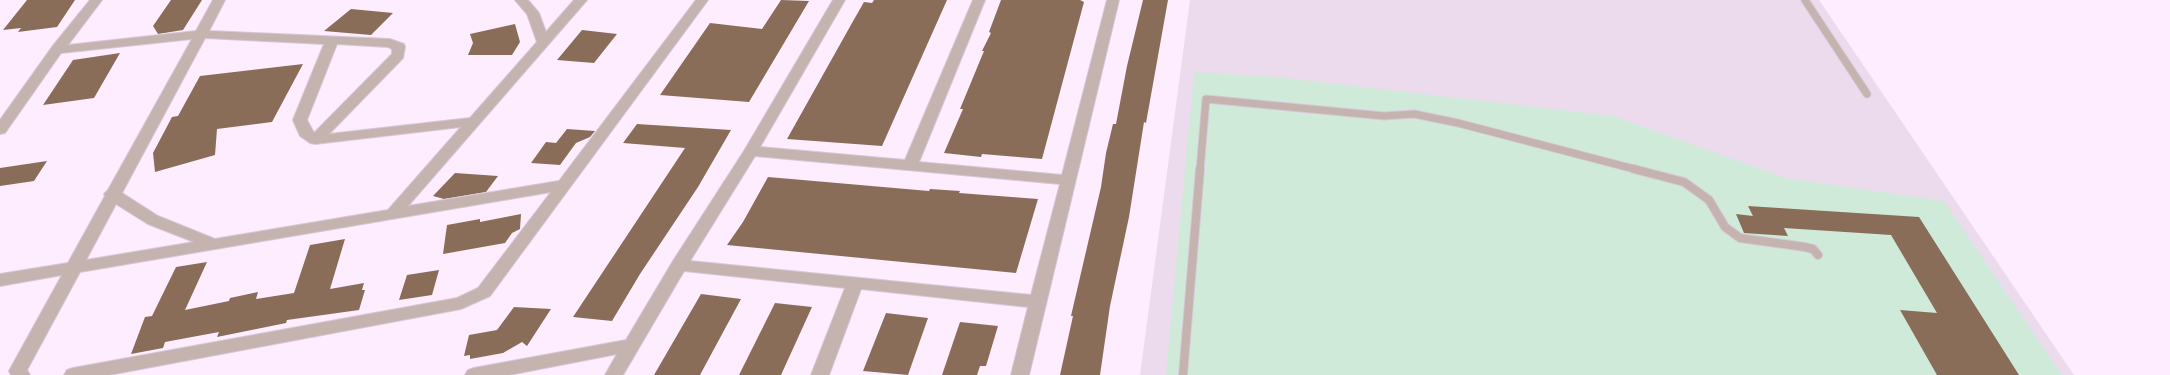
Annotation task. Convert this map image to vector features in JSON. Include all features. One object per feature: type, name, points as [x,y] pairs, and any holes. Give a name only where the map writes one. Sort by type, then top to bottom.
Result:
[{"type":"street","points":[[0,130],[57,50],[96,0]]},
{"type":"street","points":[[21,375],[18,371],[112,194],[202,34],[219,0]]},
{"type":"street","points":[[521,0],[533,13],[544,42]]},
{"type":"street","points":[[392,215],[471,122],[581,0]]},
{"type":"street","points":[[73,375],[461,303],[484,292],[702,0]]},
{"type":"street","points":[[614,375],[679,265],[751,151],[839,0]]},
{"type":"street","points":[[910,165],[979,0]]},
{"type":"street","points":[[1020,375],[1113,0]]},
{"type":"street","points":[[57,50],[202,34],[390,43],[399,47],[398,55],[315,140]]},
{"type":"street","points":[[332,40],[300,120],[305,133],[315,140],[471,122]]},
{"type":"street","points":[[751,151],[1068,180]]},
{"type":"street","points":[[0,280],[217,245],[565,185]]},
{"type":"street","points":[[112,194],[153,220],[217,245]]},
{"type":"street","points":[[679,265],[1038,302]]},
{"type":"street","points":[[820,375],[856,283]]},
{"type":"street","points":[[474,375],[632,344]]},
{"type":"lane","points":[[1805,0],[1867,94]]},
{"type":"lane","points":[[1183,375],[1206,99],[1384,116],[1414,114],[1466,125],[1684,182],[1709,200],[1725,227],[1740,238],[1805,247],[1813,249],[1818,255]]},
{"type":"shaded area","points":[[1190,0],[1819,0],[2074,375],[1140,375]]},
{"type":"green space","points":[[1194,72],[1277,77],[1613,116],[1786,178],[1944,201],[2062,375],[1166,375]]},
{"type":"building","points":[[27,0],[75,0],[57,27],[18,32],[21,28],[3,30]]},
{"type":"building","points":[[171,0],[202,0],[183,30],[158,34],[153,26]]},
{"type":"building","points":[[781,0],[809,1],[749,102],[660,95],[710,23],[762,29]]},
{"type":"building","points":[[874,0],[947,0],[882,146],[787,139],[864,2],[872,3]]},
{"type":"building","points":[[1001,0],[1080,0],[1084,2],[1042,159],[982,154],[981,157],[944,153],[963,109],[960,109],[984,51],[982,51],[991,33],[989,32]]},
{"type":"building","points":[[1143,0],[1168,0],[1146,123],[1144,122],[1129,217],[1110,306],[1100,375],[1060,375],[1073,316],[1071,316],[1101,187],[1106,153],[1113,124],[1116,124],[1127,66]]},
{"type":"building","points":[[351,9],[393,13],[371,35],[324,31]]},
{"type":"building","points":[[515,24],[520,42],[512,55],[468,55],[473,43],[470,34]]},
{"type":"building","points":[[582,30],[617,34],[594,63],[557,60]]},
{"type":"building","points":[[120,53],[94,98],[43,105],[73,60]]},
{"type":"building","points":[[303,64],[272,122],[217,129],[215,155],[155,172],[153,153],[172,117],[178,116],[200,76]]},
{"type":"building","points":[[637,124],[731,130],[698,187],[640,274],[612,321],[573,317],[685,148],[623,143]]},
{"type":"building","points":[[567,129],[595,131],[590,137],[576,143],[560,165],[531,163],[546,142],[556,143]]},
{"type":"building","points":[[47,161],[34,181],[0,186],[0,168]]},
{"type":"building","points":[[455,173],[498,176],[486,192],[444,199],[433,196]]},
{"type":"building","points":[[768,177],[929,191],[930,189],[960,191],[959,193],[1038,199],[1016,273],[727,245],[743,222]]},
{"type":"building","points":[[1748,206],[1919,217],[2019,375],[1937,375],[1900,310],[1937,313],[1891,235],[1784,228],[1788,236],[1744,233],[1736,214],[1753,216]]},
{"type":"building","points":[[521,214],[520,229],[512,233],[505,243],[443,254],[447,225],[480,219],[480,222]]},
{"type":"building","points":[[345,239],[330,289],[364,283],[362,290],[365,290],[359,310],[287,320],[286,323],[217,337],[219,332],[165,342],[163,348],[131,354],[145,317],[152,316],[176,267],[207,262],[185,310],[229,301],[230,298],[258,292],[256,299],[294,293],[310,245]]},
{"type":"building","points":[[439,270],[432,295],[399,300],[407,275]]},
{"type":"building","points":[[701,294],[741,299],[700,375],[654,375]]},
{"type":"building","points":[[775,303],[812,307],[781,375],[739,375]]},
{"type":"building","points":[[514,307],[551,309],[527,346],[522,342],[503,353],[470,359],[470,355],[464,356],[469,335],[497,330]]},
{"type":"building","points":[[886,313],[928,318],[908,375],[863,371]]},
{"type":"building","points":[[960,322],[998,326],[986,366],[980,366],[977,375],[942,375]]}]
